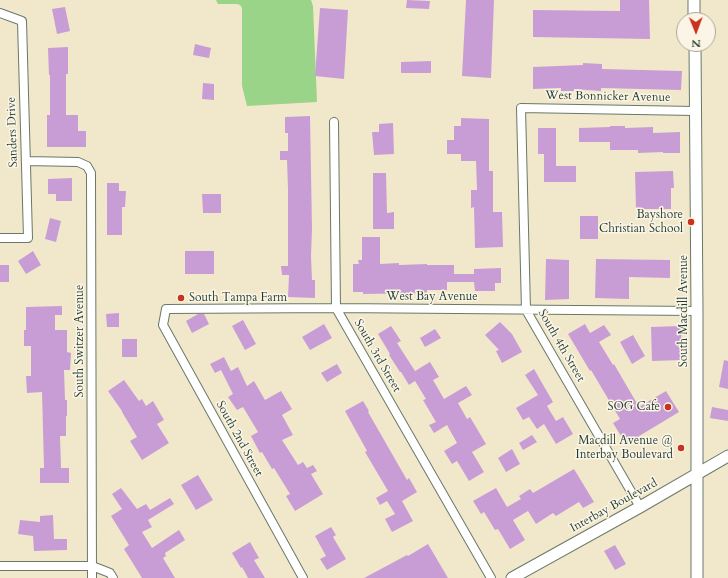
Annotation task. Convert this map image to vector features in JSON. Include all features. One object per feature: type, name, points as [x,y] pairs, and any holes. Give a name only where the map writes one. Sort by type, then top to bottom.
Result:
[{"type":"street","points":[[694,0],[694,12]]},
{"type":"street","name":"Sanders Drive","points":[[0,13],[22,20],[28,238],[0,238]]},
{"type":"street","name":"South Macdill Avenue","points":[[695,52],[697,578]]},
{"type":"street","name":"West Bonnicker Avenue","points":[[521,108],[695,111]]},
{"type":"street","name":"South 4th Street","points":[[521,108],[526,310],[640,507]]},
{"type":"street","name":"South 3rd Street","points":[[334,122],[336,308],[492,578]]},
{"type":"street","name":"South Switzer Avenue","points":[[26,161],[78,162],[87,166],[91,173],[92,578]]},
{"type":"street","name":"West Bay Avenue","points":[[166,309],[336,308],[697,310]]},
{"type":"street","name":"South 2nd Street","points":[[166,309],[163,326],[303,578]]},
{"type":"street","name":"Interbay Boulevard","points":[[512,578],[728,456]]},
{"type":"street","points":[[0,566],[92,566],[110,574],[113,578]]},
{"type":"green space","points":[[216,0],[311,0],[313,6],[317,102],[247,106],[242,86],[242,8],[237,4],[218,4]]},
{"type":"building","points":[[407,0],[430,1],[429,9],[406,8]]},
{"type":"building","points":[[466,0],[494,0],[491,78],[462,76]]},
{"type":"building","points":[[620,0],[649,0],[650,39],[533,37],[533,10],[620,11]]},
{"type":"building","points":[[65,7],[70,31],[57,34],[52,9]]},
{"type":"building","points":[[320,8],[348,10],[344,79],[315,76]]},
{"type":"building","points":[[195,44],[211,48],[209,58],[193,55]]},
{"type":"building","points":[[68,47],[68,74],[66,74],[66,115],[78,115],[78,131],[86,131],[86,147],[47,147],[47,115],[50,115],[48,48]]},
{"type":"building","points":[[431,61],[431,73],[401,73],[401,62]]},
{"type":"building","points":[[583,63],[602,64],[602,69],[682,71],[681,90],[601,88],[601,91],[574,89],[574,91],[561,91],[561,88],[533,89],[533,67],[583,65]]},
{"type":"building","points":[[203,83],[214,84],[214,100],[202,99]]},
{"type":"building","points":[[310,116],[311,256],[312,280],[315,280],[315,298],[288,297],[289,275],[282,275],[281,266],[288,266],[287,160],[280,160],[280,151],[288,151],[288,133],[285,133],[285,117]]},
{"type":"building","points":[[461,118],[489,119],[489,171],[493,171],[493,212],[502,212],[503,247],[475,248],[474,207],[471,208],[471,190],[477,190],[476,161],[461,161],[461,154],[447,154],[447,140],[454,140],[454,126],[461,126]]},
{"type":"building","points":[[393,123],[394,154],[374,155],[372,132],[379,132],[379,124]]},
{"type":"building","points":[[625,126],[625,128],[653,127],[653,133],[680,132],[680,153],[638,153],[638,150],[610,150],[610,142],[579,142],[579,128]]},
{"type":"building","points":[[538,128],[556,128],[556,166],[576,166],[576,182],[544,182],[544,154],[538,154]]},
{"type":"building","points":[[673,171],[674,188],[671,188],[671,209],[636,209],[635,172]]},
{"type":"building","points":[[373,173],[386,173],[387,213],[394,212],[394,229],[373,229]]},
{"type":"building","points":[[72,178],[72,201],[56,201],[56,194],[48,194],[48,179]]},
{"type":"building","points":[[107,183],[119,183],[119,191],[126,191],[125,207],[122,207],[122,235],[107,235]]},
{"type":"building","points":[[202,194],[221,194],[221,213],[203,213]]},
{"type":"building","points":[[580,216],[598,216],[598,239],[580,239]]},
{"type":"building","points":[[50,218],[61,221],[56,242],[45,239]]},
{"type":"building","points":[[362,237],[380,237],[380,264],[399,263],[399,265],[454,265],[454,274],[474,274],[474,269],[501,268],[501,283],[495,283],[495,291],[475,291],[474,282],[447,282],[447,290],[427,290],[427,293],[363,294],[363,292],[353,292],[353,264],[359,264],[358,260],[362,260]]},
{"type":"building","points":[[33,251],[41,265],[26,274],[18,261]]},
{"type":"building","points":[[185,251],[214,251],[214,274],[185,274]]},
{"type":"building","points":[[546,259],[569,260],[569,299],[545,300]]},
{"type":"building","points":[[596,259],[670,260],[670,278],[629,277],[629,299],[595,298]]},
{"type":"building","points":[[0,265],[9,265],[9,282],[0,282]]},
{"type":"building","points":[[62,306],[62,315],[55,315],[55,330],[67,330],[67,352],[71,353],[70,370],[64,370],[65,400],[67,400],[66,436],[60,436],[61,468],[69,468],[69,483],[40,483],[40,468],[44,468],[42,392],[27,393],[26,376],[31,376],[31,346],[24,346],[26,307]]},
{"type":"building","points":[[119,313],[119,327],[107,327],[106,314]]},
{"type":"building","points":[[198,314],[204,314],[209,324],[192,333],[186,321]]},
{"type":"building","points":[[243,320],[256,344],[245,350],[232,326]]},
{"type":"building","points":[[500,322],[512,334],[522,352],[502,363],[496,351],[499,350],[485,335]]},
{"type":"building","points":[[324,324],[332,338],[310,350],[302,337]]},
{"type":"building","points":[[585,324],[590,333],[604,325],[611,335],[599,342],[613,365],[614,364],[639,407],[666,391],[679,412],[626,444],[613,423],[620,419],[568,334]]},
{"type":"building","points":[[391,326],[401,341],[397,343],[415,371],[430,362],[439,377],[433,380],[444,399],[466,386],[472,395],[458,403],[467,419],[470,417],[486,444],[472,452],[484,472],[469,481],[457,461],[452,464],[444,451],[457,443],[447,425],[434,433],[429,425],[436,422],[423,400],[426,399],[415,381],[409,385],[389,355],[390,354],[378,334]]},
{"type":"building","points":[[681,326],[682,360],[652,361],[651,327]]},
{"type":"building","points":[[435,329],[441,338],[425,347],[420,338]]},
{"type":"building","points":[[633,335],[645,356],[632,364],[620,342]]},
{"type":"building","points":[[122,339],[137,339],[137,357],[122,357]]},
{"type":"building","points":[[224,357],[231,371],[238,367],[247,386],[254,381],[265,400],[281,391],[292,409],[282,415],[293,435],[282,440],[298,465],[303,462],[307,468],[313,465],[317,471],[311,474],[323,494],[295,511],[286,496],[290,494],[274,468],[272,469],[262,452],[260,453],[251,436],[258,432],[243,407],[237,410],[228,397],[233,394],[221,370],[215,373],[210,364]]},
{"type":"building","points":[[724,360],[728,361],[728,389],[719,387]]},
{"type":"building","points":[[337,364],[342,373],[327,382],[321,373]]},
{"type":"building","points":[[534,369],[553,402],[547,406],[556,421],[563,417],[573,434],[556,444],[544,424],[537,429],[529,417],[523,420],[516,408],[538,395],[525,375]]},
{"type":"building","points":[[124,380],[139,401],[142,399],[146,406],[153,401],[164,420],[157,424],[169,443],[142,460],[130,441],[137,437],[108,391]]},
{"type":"building","points":[[363,401],[407,480],[409,478],[417,492],[402,501],[413,521],[392,532],[385,519],[395,514],[387,501],[380,505],[376,498],[388,491],[365,452],[367,451],[345,411]]},
{"type":"building","points":[[712,407],[728,410],[728,421],[710,418]]},
{"type":"building","points":[[532,435],[537,442],[523,450],[519,443]]},
{"type":"building","points":[[512,449],[520,464],[506,472],[498,458]]},
{"type":"building","points":[[574,469],[594,502],[583,508],[579,502],[556,516],[553,513],[536,524],[528,511],[513,520],[525,540],[510,549],[498,529],[495,530],[484,512],[481,514],[473,501],[496,488],[507,507],[521,499],[519,496],[530,489],[533,493]]},
{"type":"building","points":[[198,475],[213,500],[196,510],[181,485]]},
{"type":"building","points":[[121,488],[137,509],[146,504],[150,510],[170,498],[174,504],[148,520],[152,527],[142,532],[152,548],[179,530],[185,540],[165,553],[166,556],[163,558],[175,578],[142,578],[124,549],[129,545],[111,516],[122,509],[112,494]]},
{"type":"building","points":[[53,515],[54,539],[67,539],[67,550],[34,551],[33,536],[18,534],[20,520],[40,522],[40,516]]},
{"type":"building","points":[[331,527],[336,535],[333,537],[346,559],[327,570],[320,559],[326,556],[315,536]]},
{"type":"building","points":[[250,542],[259,558],[254,560],[265,578],[248,578],[232,553]]},
{"type":"building","points":[[428,544],[448,578],[364,578],[407,555],[408,556]]},
{"type":"building","points":[[615,545],[626,564],[615,570],[604,551]]},
{"type":"place","name":"Bayshore Christian School","points":[[691,222]]},
{"type":"place","name":"South Tampa Farm","points":[[181,298]]},
{"type":"place","name":"SOG Cafe","points":[[668,407]]},
{"type":"place","name":"Macdill Avenue @ Interbay Boulevard","points":[[681,448]]}]
